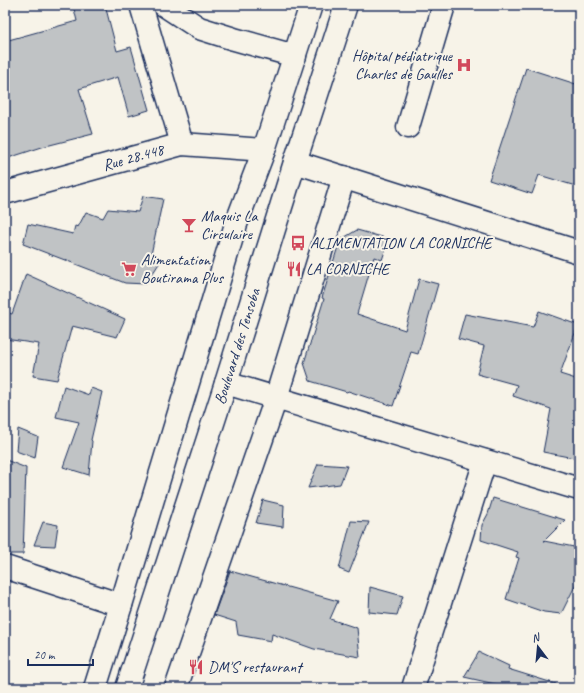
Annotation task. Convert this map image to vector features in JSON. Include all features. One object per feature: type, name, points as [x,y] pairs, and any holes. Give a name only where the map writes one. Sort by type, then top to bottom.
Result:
[{"type":"street","points":[[141,5],[182,144]]},
{"type":"street","points":[[164,5],[199,28],[234,40],[295,56]]},
{"type":"street","points":[[95,688],[236,224],[264,150],[311,5]]},
{"type":"street","name":"Boulevard des Tensoba","points":[[127,688],[346,5]]},
{"type":"street","points":[[408,127],[444,5]]},
{"type":"street","name":"Rue 28.448","points":[[5,192],[182,144],[264,150]]},
{"type":"street","points":[[295,162],[579,252]]},
{"type":"street","points":[[176,688],[276,398],[344,177]]},
{"type":"street","points":[[226,383],[579,489]]},
{"type":"street","points":[[413,688],[484,461]]},
{"type":"street","points":[[5,567],[121,605]]},
{"type":"building","points":[[73,5],[105,5],[117,51],[131,47],[149,110],[129,116],[118,77],[79,89],[93,134],[42,147],[5,159],[5,41],[77,21]]},
{"type":"building","points":[[526,68],[579,85],[579,187],[539,175],[532,194],[489,180]]},
{"type":"building","points":[[143,196],[163,199],[150,259],[160,262],[146,284],[125,283],[23,244],[28,224],[73,234],[75,226],[78,227],[86,212],[103,218],[108,209],[138,212]]},
{"type":"building","points":[[357,230],[389,239],[382,260],[374,257],[357,314],[405,330],[419,279],[438,284],[418,354],[411,352],[393,406],[348,391],[347,392],[310,381],[304,363],[324,299],[322,298],[340,240]]},
{"type":"building","points":[[26,274],[125,319],[117,337],[72,326],[57,380],[33,376],[39,344],[5,339],[5,312],[12,314]]},
{"type":"building","points":[[539,311],[578,325],[560,374],[579,380],[579,459],[543,452],[551,409],[513,396],[517,385],[477,374],[484,346],[458,339],[465,314],[533,327]]},
{"type":"building","points":[[64,386],[89,395],[91,388],[102,392],[91,440],[89,475],[63,467],[79,422],[56,417]]},
{"type":"building","points":[[18,429],[38,437],[35,458],[16,451]]},
{"type":"building","points":[[6,460],[26,468],[23,554],[10,554],[9,538],[5,537],[5,511],[8,512]]},
{"type":"building","points":[[318,464],[347,466],[340,484],[308,488]]},
{"type":"building","points":[[493,498],[565,520],[544,541],[579,548],[579,578],[561,614],[544,612],[506,599],[519,558],[516,557],[518,552],[481,540],[482,525],[488,514]]},
{"type":"building","points":[[263,500],[284,505],[283,527],[256,523]]},
{"type":"building","points":[[351,521],[369,522],[349,573],[339,569]]},
{"type":"building","points":[[43,522],[58,525],[55,546],[34,545]]},
{"type":"building","points":[[230,571],[338,601],[330,619],[357,628],[360,657],[314,649],[272,634],[271,641],[238,635],[236,622],[214,615]]},
{"type":"building","points":[[370,587],[403,596],[397,615],[369,612]]},
{"type":"building","points":[[479,652],[509,666],[508,669],[556,684],[555,688],[513,688],[464,677]]},
{"type":"place","name":"Hôpital pédiatrique Charles de Gaulles","points":[[464,65]]},
{"type":"place","name":"Maquis La Circulaire","points":[[189,225]]},
{"type":"place","name":"ALIMENTATION LA CORNICHE","points":[[298,243]]},
{"type":"place","name":"Alimentation Boutirama Plus","points":[[129,269]]},
{"type":"place","name":"LA CORNICHE","points":[[294,269]]},
{"type":"place","name":"DM'S restaurant","points":[[196,667]]}]
